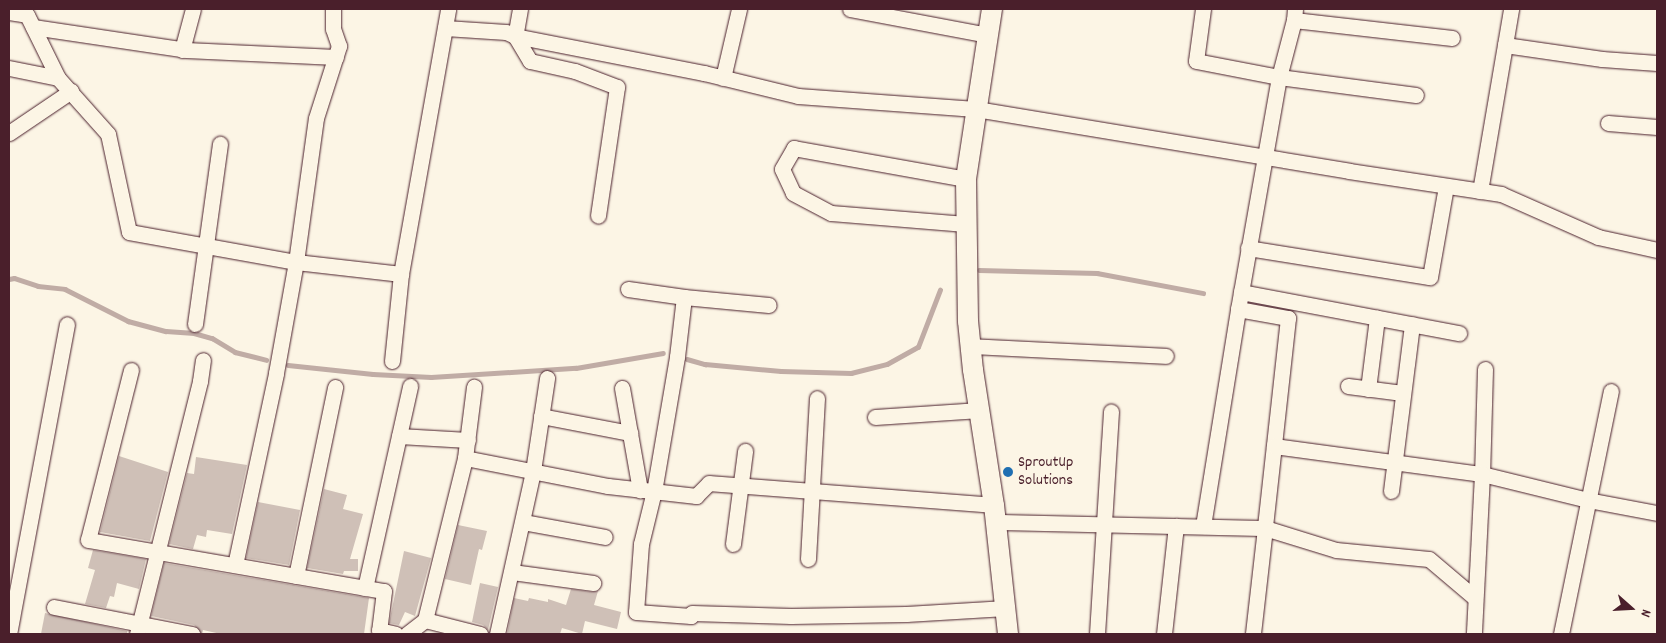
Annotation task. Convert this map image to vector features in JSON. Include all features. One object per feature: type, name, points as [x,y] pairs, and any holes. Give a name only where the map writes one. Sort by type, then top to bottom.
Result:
[{"type":"main road","points":[[992,9],[966,179],[968,321],[970,346],[996,514],[1008,634]]},
{"type":"street","points":[[182,50],[193,9]]},
{"type":"street","points":[[235,565],[276,373],[296,262],[316,118],[339,46],[333,29],[333,9]]},
{"type":"street","points":[[392,361],[401,274],[448,9]]},
{"type":"street","points":[[520,9],[515,36],[530,61],[575,71],[617,87],[598,216]]},
{"type":"street","points":[[724,78],[739,9]]},
{"type":"street","points":[[850,9],[987,35]]},
{"type":"street","points":[[1203,9],[1196,61],[1279,77],[1416,95]]},
{"type":"street","points":[[1480,191],[1511,9]]},
{"type":"street","points":[[14,11],[27,15],[58,78],[108,134],[129,232],[296,262],[401,274]]},
{"type":"street","points":[[1203,526],[1264,157],[1279,77],[1294,14],[1452,38]]},
{"type":"street","points":[[33,27],[182,50],[336,57]]},
{"type":"street","points":[[445,28],[506,32],[515,36],[724,78],[798,96],[976,109],[1500,194],[1598,237],[1657,250]]},
{"type":"street","points":[[1505,45],[1602,59],[1657,63]]},
{"type":"street","points":[[9,68],[58,78]]},
{"type":"street","points":[[9,133],[71,91]]},
{"type":"street","points":[[1608,123],[1657,127]]},
{"type":"street","points":[[195,324],[220,144]]},
{"type":"street","points":[[966,179],[794,148],[782,168],[793,193],[831,212],[966,224]]},
{"type":"street","points":[[1248,248],[1430,277],[1446,186]]},
{"type":"street","points":[[628,289],[684,297],[769,305]]},
{"type":"street","points":[[1241,292],[1459,333]]},
{"type":"street","points":[[684,297],[677,357],[647,490],[636,612],[691,616],[692,613],[791,616],[906,614],[1006,608]]},
{"type":"street","points":[[1238,309],[1288,318],[1253,634]]},
{"type":"street","points":[[1368,389],[1377,318]]},
{"type":"street","points":[[9,634],[14,588],[67,324]]},
{"type":"street","points":[[1391,490],[1412,324]]},
{"type":"street","points":[[970,346],[1166,356]]},
{"type":"street","points":[[138,629],[200,381],[203,360]]},
{"type":"street","points":[[1474,634],[1485,369]]},
{"type":"street","points":[[131,370],[88,540],[384,591],[379,630],[396,634]]},
{"type":"street","points":[[497,634],[523,522],[547,378]]},
{"type":"street","points":[[365,588],[410,386]]},
{"type":"street","points":[[1348,386],[1403,393]]},
{"type":"street","points":[[296,576],[334,387]]},
{"type":"street","points":[[407,634],[424,620],[465,458],[474,387]]},
{"type":"street","points":[[622,388],[630,433],[647,490]]},
{"type":"street","points":[[1561,634],[1611,391]]},
{"type":"street","points":[[808,559],[816,398]]},
{"type":"street","points":[[876,417],[980,410]]},
{"type":"street","points":[[1097,634],[1110,411]]},
{"type":"street","points":[[541,416],[630,433]]},
{"type":"street","points":[[400,436],[468,440]]},
{"type":"street","points":[[1274,446],[1482,474],[1588,500],[1657,513]]},
{"type":"street","points":[[733,544],[745,451]]},
{"type":"street","points":[[465,458],[608,486],[696,496],[709,483],[812,491],[1103,525],[1265,528],[1336,550],[1429,559],[1475,598]]},
{"type":"street","points":[[523,522],[605,538]]},
{"type":"street","points":[[1164,634],[1176,526]]},
{"type":"street","points":[[512,572],[593,583]]},
{"type":"street","points":[[54,607],[138,629],[192,634]]},
{"type":"street","points":[[424,620],[480,634]]},
{"type":"building","points":[[119,456],[168,472],[150,541],[100,532]]},
{"type":"building","points":[[196,457],[247,465],[232,534],[207,530],[206,537],[197,535],[193,549],[169,544],[187,473],[194,474]]},
{"type":"building","points":[[324,489],[347,495],[343,509],[363,514],[350,559],[358,559],[358,571],[344,571],[343,574],[307,568]]},
{"type":"building","points":[[258,502],[300,510],[289,565],[246,558]]},
{"type":"building","points":[[458,525],[487,531],[482,550],[479,549],[471,585],[445,579]]},
{"type":"building","points":[[93,550],[146,559],[139,589],[117,583],[114,597],[110,596],[106,608],[85,604],[95,570],[88,568]]},
{"type":"building","points":[[404,551],[431,558],[415,616],[405,612],[399,625],[389,623]]},
{"type":"building","points":[[164,563],[369,598],[364,634],[221,634],[203,630],[202,634],[194,625],[151,616]]},
{"type":"building","points":[[480,583],[498,587],[488,630],[483,625],[472,622]]},
{"type":"building","points":[[571,589],[598,591],[594,605],[621,612],[617,629],[585,621],[582,634],[562,628],[560,634],[507,634],[514,598],[528,601],[529,598],[548,602],[548,599],[566,605]]},
{"type":"building","points":[[45,613],[127,631],[127,634],[41,634]]},
{"type":"waterway","points":[[979,270],[1097,273],[1203,293]]},
{"type":"waterway","points":[[9,279],[14,278],[38,286],[65,289],[128,321],[166,331],[194,333],[212,338],[235,352],[266,360]]},
{"type":"waterway","points":[[687,359],[705,364],[781,371],[851,373],[887,364],[918,347],[940,290]]},
{"type":"waterway","points":[[288,365],[373,374],[431,377],[576,368],[663,353]]},
{"type":"place","name":"SproutUp Solutions","points":[[1008,472]]}]
